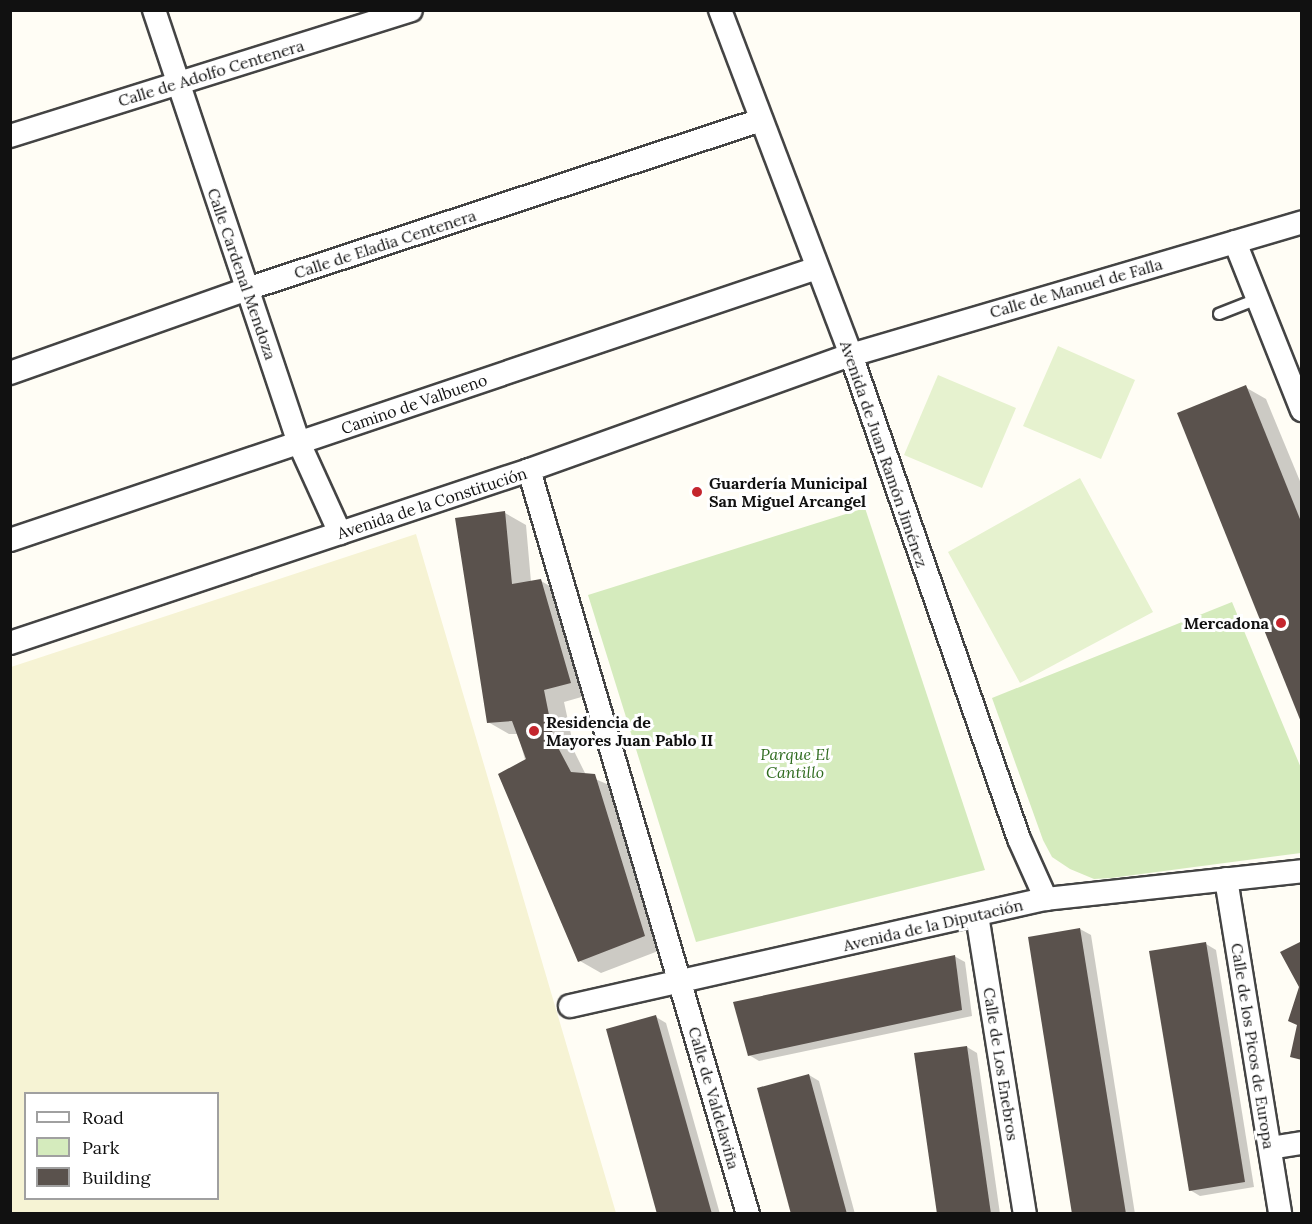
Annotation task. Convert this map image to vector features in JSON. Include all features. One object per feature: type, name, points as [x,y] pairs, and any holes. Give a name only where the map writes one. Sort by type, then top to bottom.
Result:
[{"type":"street","name":"Calle Cardenal Mendoza","points":[[154,10],[299,443],[339,533]]},
{"type":"street","name":"Calle de Adolfo Centenera","points":[[10,136],[411,10]]},
{"type":"street","name":"Avenida de Juan Ramón Jiménez","points":[[720,10],[851,355],[1019,839],[1046,899]]},
{"type":"street","name":"Calle de Eladia Centenera","points":[[10,373],[247,289],[761,120]]},
{"type":"street","name":"Calle de Manuel de Falla","points":[[851,355],[1302,222]]},
{"type":"street","points":[[1235,242],[1302,410]]},
{"type":"street","name":"Camino de Valbueno","points":[[10,540],[817,268]]},
{"type":"street","name":"Avenida de la Constitución","points":[[10,643],[529,470],[851,355]]},
{"type":"street","name":"Calle de Valdelaviña","points":[[529,470],[748,1214]]},
{"type":"street","name":"Avenida de la Diputación","points":[[570,1006],[1046,899],[1302,871]]},
{"type":"street","name":"Calle de los Picos de Europa","points":[[1226,879],[1280,1214]]},
{"type":"street","name":"Calle de Los Enebros","points":[[977,915],[1025,1214]]},
{"type":"street","points":[[1270,1148],[1302,1143]]},
{"type":"lane","points":[[1219,314],[1257,298]]},
{"type":"shaded area","points":[[416,534],[616,1213],[11,1213],[11,667]]},
{"type":"green space","points":[[1058,346],[1135,380],[1101,459],[1023,426]]},
{"type":"green space","points":[[938,375],[1016,408],[982,488],[904,455]]},
{"type":"green space","points":[[1080,478],[1153,612],[1020,683],[948,552]]},
{"type":"green space","name":"Parque El Cantillo","points":[[865,508],[985,870],[696,942],[588,595]]},
{"type":"green space","points":[[1232,602],[1301,768],[1301,853],[1111,878],[1094,879],[1070,869],[1052,857],[1043,840],[992,698]]},
{"type":"building","name":"Mercadona","points":[[1246,385],[1302,524],[1301,722],[1177,413]]},
{"type":"building","name":"Residencia de Mayores Juan Pablo II","points":[[505,511],[512,584],[541,579],[571,683],[544,690],[554,740],[571,772],[595,774],[645,936],[578,962],[498,774],[526,759],[512,721],[487,723],[455,518]]},
{"type":"building","points":[[1080,928],[1126,1214],[1072,1214],[1028,937]]},
{"type":"building","points":[[1302,941],[1302,1060],[1290,1057],[1297,1025],[1288,1021],[1299,987],[1280,952]]},
{"type":"building","points":[[1206,942],[1245,1182],[1189,1191],[1149,951]]},
{"type":"building","points":[[955,955],[962,1010],[748,1056],[733,1002]]},
{"type":"building","points":[[656,1015],[712,1214],[657,1214],[606,1029]]},
{"type":"building","points":[[967,1046],[991,1214],[937,1214],[914,1053]]},
{"type":"building","points":[[809,1074],[847,1214],[791,1214],[757,1088]]},
{"type":"place","name":"Guardería Municipal San Miguel Arcangel","points":[[697,492]]},
{"type":"place","name":"Mercadona","points":[[1281,623]]},
{"type":"place","name":"Residencia de Mayores Juan Pablo II","points":[[534,731]]}]
